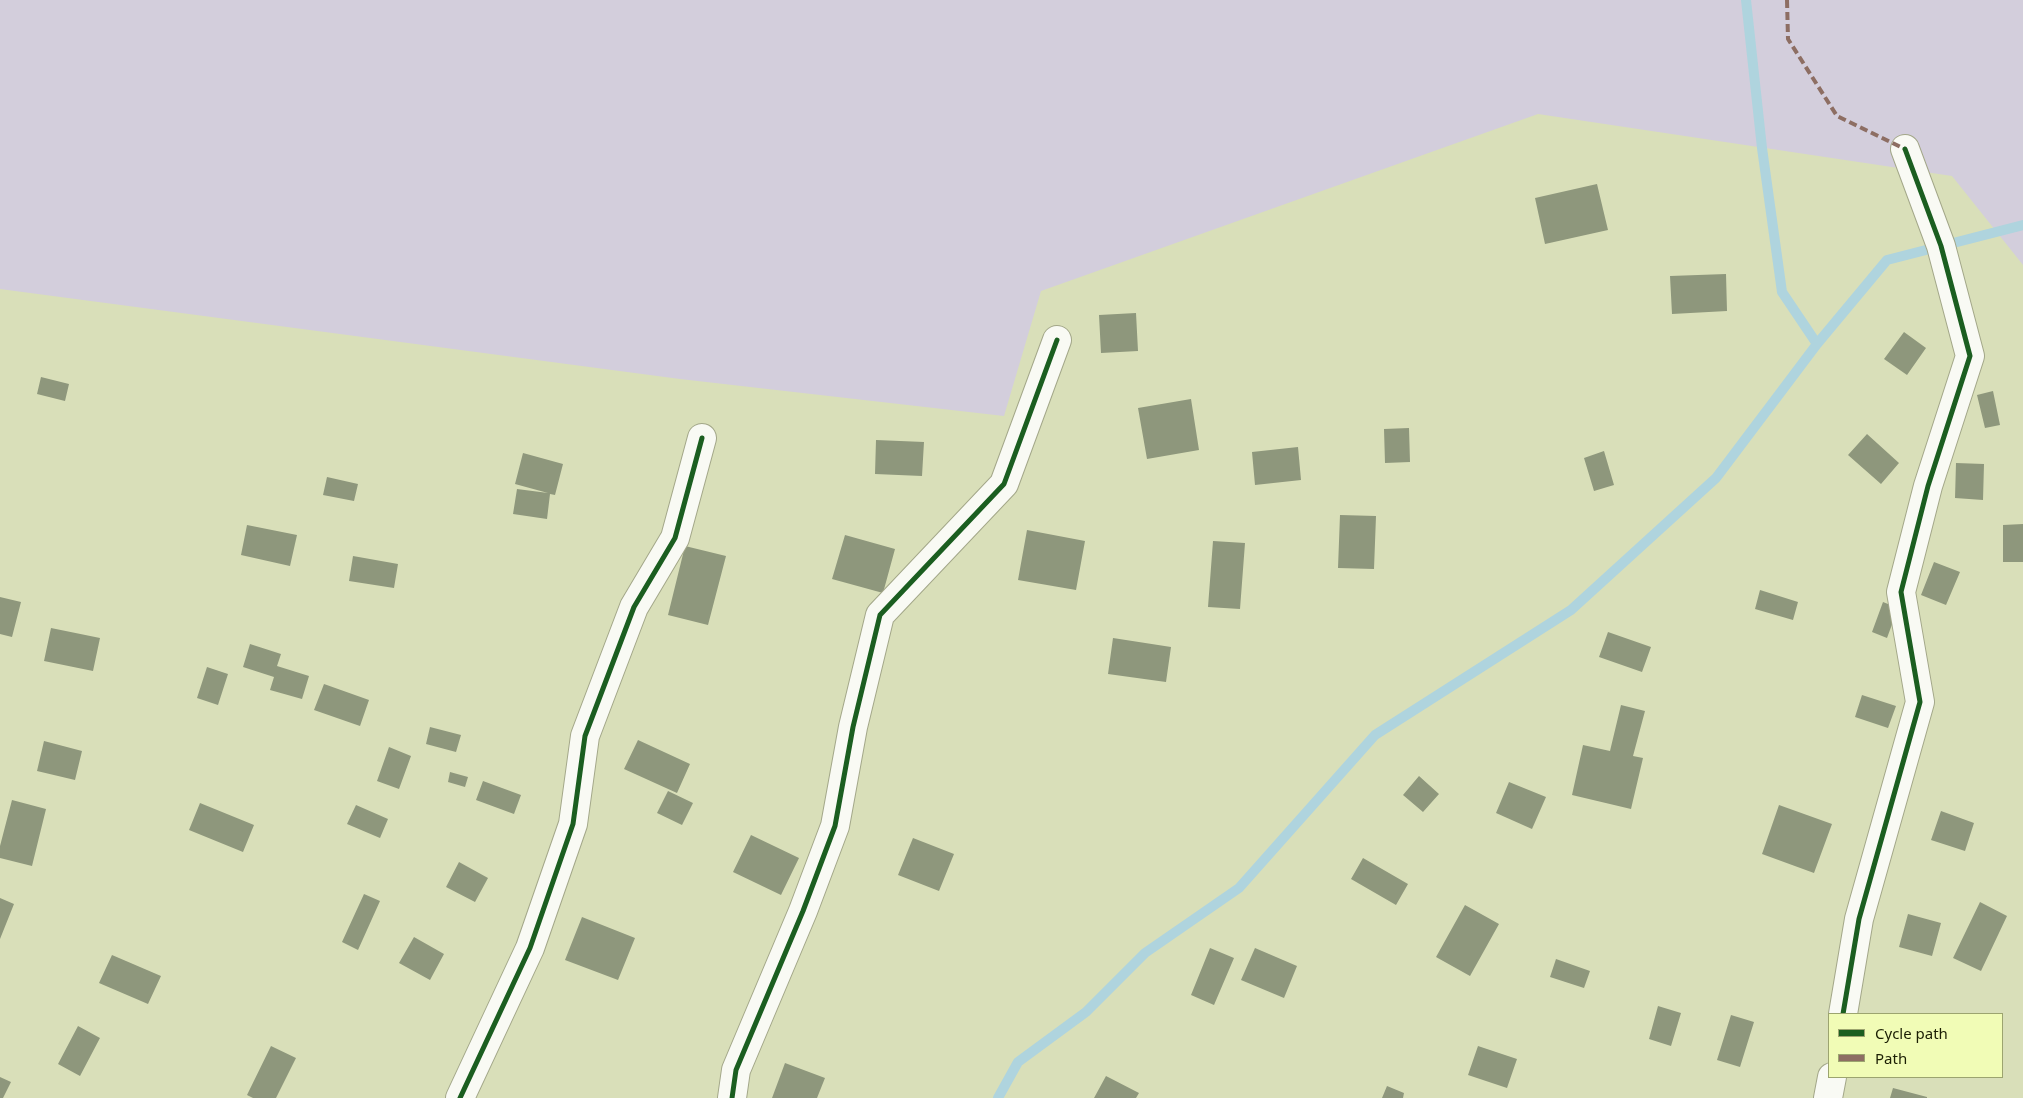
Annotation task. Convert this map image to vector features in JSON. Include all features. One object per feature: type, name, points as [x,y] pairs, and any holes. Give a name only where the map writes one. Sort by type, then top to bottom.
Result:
[{"type":"street","points":[[1843,1013],[1860,919],[1920,702],[1901,592],[1928,486],[1970,356],[1941,246],[1905,148]]},
{"type":"street","points":[[732,1098],[736,1070],[835,826],[852,727],[880,615],[1004,484],[1057,340]]},
{"type":"street","points":[[460,1098],[530,948],[573,824],[585,736],[634,607],[675,538],[702,438]]},
{"type":"street","points":[[1828,1098],[1832,1078]]},
{"type":"shaded area","points":[[0,0],[2023,0],[2023,265],[1952,176],[1538,114],[1041,291],[1004,416],[680,379],[0,289]]},
{"type":"building","points":[[1597,184],[1608,230],[1545,244],[1535,198]]},
{"type":"building","points":[[1726,274],[1727,311],[1672,314],[1670,276]]},
{"type":"building","points":[[1136,313],[1138,351],[1101,353],[1099,315]]},
{"type":"building","points":[[1904,332],[1926,348],[1907,375],[1884,359]]},
{"type":"building","points":[[41,377],[69,384],[65,401],[37,394]]},
{"type":"building","points":[[1993,391],[2000,425],[1985,428],[1977,395]]},
{"type":"building","points":[[1191,399],[1199,450],[1147,459],[1138,408]]},
{"type":"building","points":[[1409,428],[1410,462],[1385,463],[1384,429]]},
{"type":"building","points":[[1867,434],[1899,463],[1881,484],[1848,455]]},
{"type":"building","points":[[876,440],[924,442],[922,476],[875,474]]},
{"type":"building","points":[[1298,447],[1301,480],[1255,485],[1252,452]]},
{"type":"building","points":[[1604,451],[1614,485],[1594,491],[1584,458]]},
{"type":"building","points":[[523,453],[563,464],[555,495],[550,494],[547,519],[513,514],[517,489],[548,493],[515,484]]},
{"type":"building","points":[[1956,463],[1984,464],[1983,500],[1955,498]]},
{"type":"building","points":[[327,477],[358,484],[354,501],[323,495]]},
{"type":"building","points":[[1340,515],[1376,516],[1374,569],[1338,568]]},
{"type":"building","points":[[2023,524],[2023,562],[2003,562],[2003,525]]},
{"type":"building","points":[[247,525],[297,535],[290,566],[241,555]]},
{"type":"building","points":[[1027,530],[1085,541],[1076,590],[1018,580]]},
{"type":"building","points":[[845,535],[895,549],[883,593],[832,579]]},
{"type":"building","points":[[1213,541],[1245,543],[1240,609],[1208,607]]},
{"type":"building","points":[[685,546],[726,556],[708,625],[668,615]]},
{"type":"building","points":[[353,556],[398,564],[394,588],[349,581]]},
{"type":"building","points":[[1934,562],[1960,572],[1946,605],[1921,595]]},
{"type":"building","points":[[1760,590],[1798,602],[1793,620],[1755,609]]},
{"type":"building","points":[[0,597],[21,602],[12,637],[0,634]]},
{"type":"building","points":[[1883,602],[1898,608],[1887,638],[1872,632]]},
{"type":"building","points":[[51,628],[100,638],[93,671],[44,661]]},
{"type":"building","points":[[1608,632],[1651,647],[1642,672],[1599,657]]},
{"type":"building","points":[[1113,638],[1171,647],[1166,682],[1108,674]]},
{"type":"building","points":[[250,644],[281,654],[277,666],[309,676],[302,699],[270,690],[274,677],[243,667]]},
{"type":"building","points":[[207,667],[228,674],[218,705],[197,698]]},
{"type":"building","points":[[324,684],[369,700],[360,726],[314,710]]},
{"type":"building","points":[[1862,695],[1896,706],[1888,728],[1855,717]]},
{"type":"building","points":[[1621,705],[1645,711],[1633,756],[1643,758],[1631,809],[1572,795],[1583,745],[1610,751]]},
{"type":"building","points":[[430,727],[461,735],[456,752],[426,744]]},
{"type":"building","points":[[638,740],[690,764],[677,793],[624,769]]},
{"type":"building","points":[[44,741],[82,751],[75,780],[37,771]]},
{"type":"building","points":[[389,747],[411,756],[399,789],[377,781]]},
{"type":"building","points":[[450,772],[468,777],[465,787],[448,782]]},
{"type":"building","points":[[1419,776],[1439,794],[1423,812],[1403,795]]},
{"type":"building","points":[[483,781],[521,795],[514,814],[476,800]]},
{"type":"building","points":[[1509,782],[1546,797],[1532,829],[1496,813]]},
{"type":"building","points":[[668,791],[693,803],[682,825],[657,813]]},
{"type":"building","points":[[12,800],[46,809],[32,866],[0,858],[0,846]]},
{"type":"building","points":[[200,803],[254,825],[243,852],[189,830]]},
{"type":"building","points":[[356,805],[388,819],[380,838],[347,824]]},
{"type":"building","points":[[1779,805],[1832,824],[1814,873],[1762,854]]},
{"type":"building","points":[[1941,811],[1974,823],[1965,851],[1931,840]]},
{"type":"building","points":[[751,835],[799,858],[781,895],[733,872]]},
{"type":"building","points":[[913,838],[954,854],[939,891],[898,875]]},
{"type":"building","points":[[1363,858],[1408,884],[1396,905],[1351,879]]},
{"type":"building","points":[[459,862],[488,878],[475,902],[446,887]]},
{"type":"building","points":[[364,894],[380,901],[358,950],[342,942]]},
{"type":"building","points":[[0,898],[14,904],[0,939]]},
{"type":"building","points":[[1980,902],[2007,916],[1981,971],[1953,958]]},
{"type":"building","points":[[1465,905],[1499,924],[1470,976],[1436,957]]},
{"type":"building","points":[[1908,914],[1941,923],[1932,956],[1899,947]]},
{"type":"building","points":[[582,917],[635,938],[618,980],[565,960]]},
{"type":"building","points":[[414,937],[444,954],[430,980],[399,963]]},
{"type":"building","points":[[1210,948],[1234,958],[1214,1005],[1191,995]]},
{"type":"building","points":[[1255,948],[1297,966],[1284,998],[1241,980]]},
{"type":"building","points":[[112,955],[161,976],[148,1004],[99,983]]},
{"type":"building","points":[[1556,959],[1590,971],[1584,988],[1550,977]]},
{"type":"building","points":[[1658,1006],[1681,1013],[1671,1046],[1649,1039]]},
{"type":"building","points":[[1731,1015],[1754,1022],[1740,1067],[1717,1060]]},
{"type":"building","points":[[78,1026],[100,1038],[80,1076],[58,1064]]},
{"type":"building","points":[[271,1046],[296,1058],[276,1098],[253,1098],[247,1095]]},
{"type":"building","points":[[1478,1046],[1517,1059],[1507,1088],[1468,1075]]},
{"type":"building","points":[[785,1063],[825,1078],[817,1098],[772,1098]]},
{"type":"building","points":[[1106,1076],[1139,1093],[1136,1098],[1094,1098]]},
{"type":"building","points":[[0,1077],[11,1082],[3,1098],[0,1098]]},
{"type":"building","points":[[1387,1086],[1404,1093],[1403,1098],[1382,1098]]},
{"type":"building","points":[[1893,1088],[1927,1097],[1927,1098],[1890,1098]]},
{"type":"waterway","points":[[1746,0],[1762,148],[1782,292],[1817,344]]},
{"type":"waterway","points":[[998,1098],[1018,1062],[1086,1012],[1145,953],[1239,888],[1375,735],[1571,610],[1716,478],[1817,344],[1887,260],[2023,225]]},
{"type":"marked path","points":[[1787,0],[1788,39],[1837,116],[1905,149]]},
{"type":"cycle path","points":[[1843,1013],[1859,919],[1920,702],[1901,592],[1928,486],[1970,356],[1941,246],[1905,149]]},
{"type":"cycle path","points":[[732,1098],[736,1070],[803,911],[835,826],[853,727],[880,615],[1004,484],[1057,340]]},
{"type":"cycle path","points":[[460,1098],[530,948],[573,824],[585,736],[634,607],[675,538],[702,438]]}]
